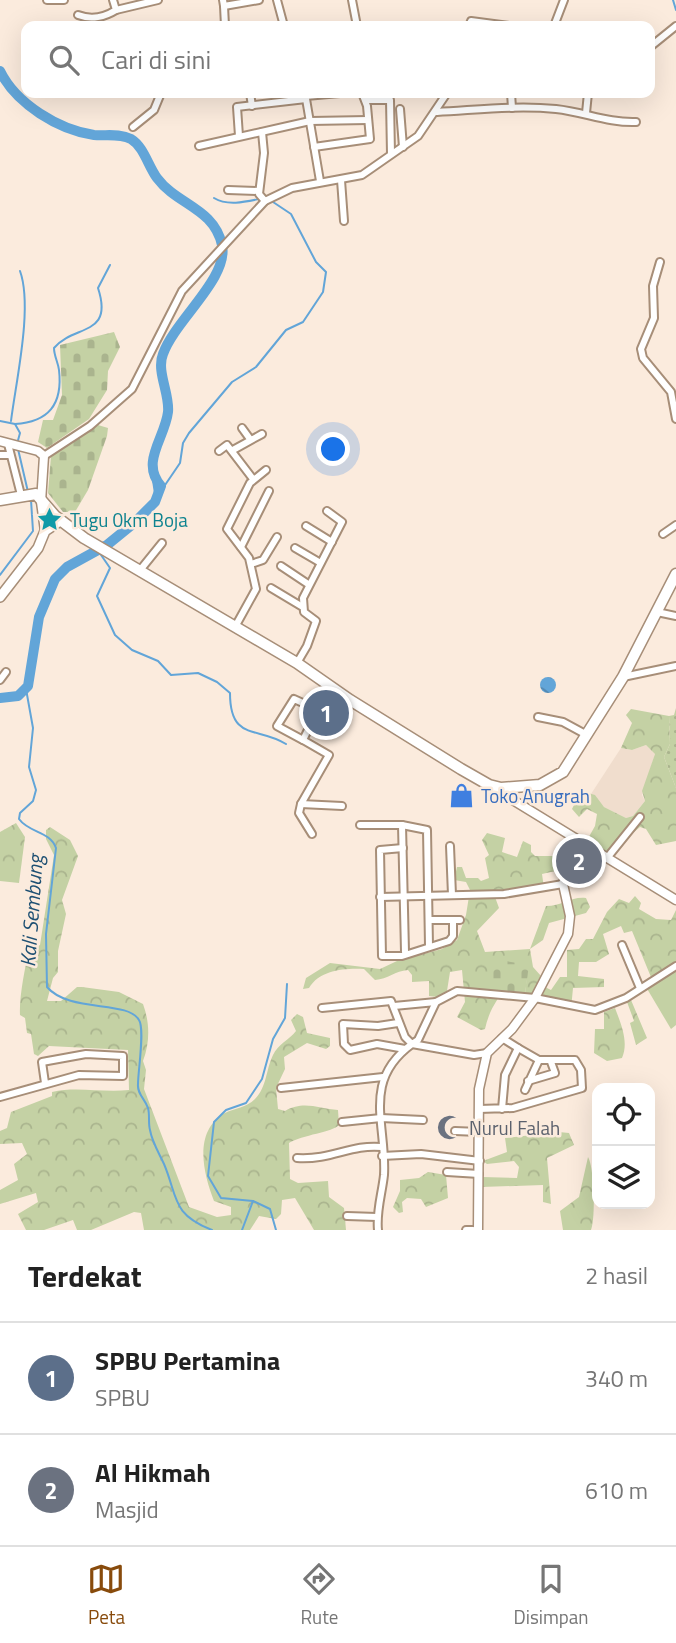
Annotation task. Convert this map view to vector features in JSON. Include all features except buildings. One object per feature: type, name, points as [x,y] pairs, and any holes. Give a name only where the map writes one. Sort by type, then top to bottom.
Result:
[{"type":"main road","points":[[0,500],[25,495],[41,502],[60,521],[74,530],[297,663],[329,687],[489,785],[521,788],[550,781],[563,772],[623,677],[676,574]]},
{"type":"main road","points":[[0,597],[38,548],[45,531],[60,521]]},
{"type":"street","points":[[47,0],[64,0]]},
{"type":"street","points":[[113,0],[117,10]]},
{"type":"street","points":[[78,15],[94,18],[158,0]]},
{"type":"street","points":[[225,21],[223,3],[259,0]]},
{"type":"street","points":[[277,0],[283,21]]},
{"type":"street","points":[[352,0],[356,21]]},
{"type":"street","points":[[556,21],[564,0]]},
{"type":"street","points":[[655,43],[676,26]]},
{"type":"street","points":[[132,127],[154,110],[158,98]]},
{"type":"street","points":[[251,98],[252,106]]},
{"type":"street","points":[[239,136],[235,109],[295,98]]},
{"type":"street","points":[[306,98],[320,181]]},
{"type":"street","points":[[44,456],[90,426],[132,389],[182,291],[264,198],[320,181],[362,175],[418,136],[444,98]]},
{"type":"street","points":[[512,98],[513,108]]},
{"type":"street","points":[[586,113],[588,98]]},
{"type":"street","points":[[314,147],[370,139],[366,100],[390,100],[391,154]]},
{"type":"street","points":[[437,112],[513,108],[586,113],[605,121],[636,122]]},
{"type":"street","points":[[400,109],[404,148]]},
{"type":"street","points":[[200,146],[310,121],[368,120]]},
{"type":"street","points":[[262,132],[264,198]]},
{"type":"street","points":[[341,180],[344,221]]},
{"type":"street","points":[[228,190],[264,198]]},
{"type":"street","points":[[660,262],[653,286],[654,318],[641,349],[643,358],[671,392],[676,419]]},
{"type":"street","points":[[242,428],[250,439]]},
{"type":"street","points":[[233,450],[261,435]]},
{"type":"street","points":[[25,495],[7,443],[44,456]]},
{"type":"street","points":[[219,451],[228,445],[253,479]]},
{"type":"street","points":[[0,454],[10,455]]},
{"type":"street","points":[[44,456],[41,502],[45,531]]},
{"type":"street","points":[[235,627],[254,595],[251,564],[228,532],[228,525],[253,479],[266,470]]},
{"type":"street","points":[[241,547],[269,491]]},
{"type":"street","points":[[302,606],[308,583],[342,520],[327,510]]},
{"type":"street","points":[[663,534],[676,525]]},
{"type":"street","points":[[306,526],[332,542]]},
{"type":"street","points":[[251,564],[263,560],[277,537]]},
{"type":"street","points":[[141,569],[162,543]]},
{"type":"street","points":[[295,548],[320,562]]},
{"type":"street","points":[[281,566],[308,583]]},
{"type":"street","points":[[271,588],[302,606],[316,621],[307,646],[297,663]]},
{"type":"street","points":[[657,612],[676,616]]},
{"type":"street","points":[[623,677],[676,666]]},
{"type":"street","points":[[0,680],[6,672]]},
{"type":"street","points":[[303,740],[329,687]]},
{"type":"street","points":[[312,834],[299,813],[301,804],[329,755],[277,726],[294,699],[316,709]]},
{"type":"street","points":[[538,717],[563,722],[587,735]]},
{"type":"street","points":[[489,785],[676,900]]},
{"type":"street","points":[[301,804],[342,806]]},
{"type":"street","points":[[607,858],[640,817]]},
{"type":"street","points":[[360,825],[402,825],[427,831],[429,946]]},
{"type":"street","points":[[402,825],[405,952]]},
{"type":"street","points":[[478,1230],[479,1088],[487,1053],[535,998],[568,934],[570,916],[563,884],[576,839]]},
{"type":"street","points":[[450,846],[452,895]]},
{"type":"street","points":[[403,848],[380,850],[382,956],[402,956],[405,952],[452,938],[457,920],[429,920]]},
{"type":"street","points":[[380,897],[504,894],[563,884]]},
{"type":"street","points":[[622,945],[640,988]]},
{"type":"street","points":[[322,1008],[387,1001],[394,1006],[436,1002],[457,991],[535,998],[595,1010],[626,998],[676,966]]},
{"type":"street","points":[[379,1230],[377,1217],[384,1173],[379,1098],[383,1077],[405,1049],[418,1040],[436,1002]]},
{"type":"street","points":[[394,1006],[398,1023],[412,1044],[474,1055],[487,1053]]},
{"type":"street","points":[[398,1023],[378,1026],[343,1024],[344,1044],[351,1050],[377,1044],[405,1049]]},
{"type":"street","points":[[479,1109],[520,1107],[582,1088],[581,1070],[575,1060],[539,1060],[502,1038]]},
{"type":"street","points":[[502,1108],[505,1075],[518,1048]]},
{"type":"street","points":[[0,1097],[79,1075],[123,1076],[123,1056],[86,1054],[42,1062],[45,1083]]},
{"type":"street","points":[[525,1090],[539,1060]]},
{"type":"street","points":[[528,1081],[555,1073],[551,1062]]},
{"type":"street","points":[[281,1088],[383,1077]]},
{"type":"street","points":[[342,1122],[381,1118],[423,1120]]},
{"type":"street","points":[[455,1131],[480,1132]]},
{"type":"street","points":[[297,1158],[325,1158],[362,1146],[382,1147]]},
{"type":"street","points":[[382,1156],[421,1154],[480,1161]]},
{"type":"street","points":[[447,1172],[479,1174]]},
{"type":"street","points":[[347,1216],[377,1217]]},
{"type":"street","points":[[466,1230],[472,1230]]},
{"type":"shaded area","points":[[646,745],[655,754],[642,795],[645,801],[633,816],[626,818],[604,807],[591,794],[621,748],[632,750]]},
{"type":"green space","points":[[114,332],[120,347],[108,371],[107,390],[89,419],[47,448],[38,442],[43,420],[53,420],[62,395],[60,345]]},
{"type":"green space","points":[[98,425],[108,428],[107,436],[88,490],[75,512],[63,512],[48,493],[51,456]]},
{"type":"green space","points":[[676,708],[676,788],[664,757],[670,744],[669,716],[674,715]]},
{"type":"green space","points":[[631,709],[669,716],[670,744],[664,757],[676,788],[676,841],[656,845],[646,829],[640,827],[634,832],[627,827],[608,854],[586,842],[595,826],[597,814],[587,809],[579,817],[572,809],[581,791],[595,795],[604,807],[626,818],[633,816],[645,801],[642,791],[655,754],[646,745],[632,750],[621,748],[632,723],[626,715]]},
{"type":"green space","points":[[16,823],[25,837],[19,883],[0,881],[0,832]]},
{"type":"green space","points":[[50,827],[70,840],[78,856],[62,900],[66,914],[58,951],[58,972],[53,978],[47,1001],[61,1001],[77,987],[82,987],[119,992],[143,1004],[148,1033],[143,1061],[146,1070],[144,1089],[189,1207],[217,1217],[231,1215],[231,1207],[214,1201],[210,1190],[203,1153],[208,1130],[225,1113],[248,1104],[259,1094],[275,1051],[296,1031],[291,1020],[297,1014],[303,1017],[307,1033],[330,1038],[330,1046],[326,1049],[307,1043],[284,1057],[285,1069],[276,1088],[278,1109],[285,1111],[305,1106],[338,1110],[339,1125],[289,1143],[290,1179],[298,1183],[328,1181],[329,1197],[344,1208],[346,1230],[314,1230],[295,1198],[282,1200],[281,1214],[276,1219],[259,1216],[250,1230],[144,1230],[141,1213],[134,1212],[91,1230],[77,1230],[73,1220],[44,1230],[26,1230],[18,1214],[38,1202],[36,1193],[0,1204],[0,1190],[18,1180],[14,1164],[27,1154],[22,1143],[0,1144],[0,1131],[7,1128],[11,1112],[52,1096],[52,1092],[129,1090],[128,1050],[49,1046],[38,1056],[34,1054],[25,1018],[20,1015],[21,991],[29,950],[40,945],[54,855],[46,839],[46,830]]},
{"type":"green space","points":[[487,833],[505,838],[502,852],[517,857],[523,841],[531,845],[531,852],[535,856],[558,856],[562,859],[560,870],[542,874],[544,888],[495,897],[499,908],[477,931],[485,952],[530,949],[533,967],[541,976],[537,983],[551,990],[560,977],[567,977],[567,950],[579,949],[586,939],[593,939],[607,912],[619,899],[629,903],[635,896],[641,903],[639,909],[656,919],[671,920],[676,910],[676,968],[653,982],[632,931],[624,933],[621,926],[603,934],[609,954],[596,962],[579,962],[578,976],[604,979],[604,987],[573,988],[571,1009],[551,1005],[551,998],[525,994],[528,965],[501,994],[491,1010],[485,1029],[481,1030],[457,1017],[465,1002],[462,970],[450,972],[447,991],[437,997],[429,996],[429,981],[412,982],[412,975],[408,970],[375,980],[364,969],[341,970],[319,977],[309,988],[303,989],[306,978],[330,963],[380,969],[397,961],[442,949],[457,940],[466,915],[470,890],[466,882],[454,880],[457,867],[462,867],[466,878],[478,878],[481,881],[489,878],[485,858],[489,855],[482,840]]},
{"type":"green space","points":[[586,898],[590,907],[586,913],[549,923],[543,940],[530,949],[546,906]]},
{"type":"green space","points":[[493,959],[529,965],[525,994],[489,990]]},
{"type":"green space","points":[[676,968],[676,1025],[671,1029],[646,987]]},
{"type":"green space","points":[[631,1000],[647,1038],[636,1045],[630,1023],[634,1021],[627,1002]]},
{"type":"green space","points":[[615,1008],[625,1046],[622,1058],[607,1061],[594,1053],[595,1029],[604,1029],[604,1012]]},
{"type":"green space","points":[[569,1133],[574,1145],[547,1158],[551,1204],[543,1202],[543,1185],[481,1187],[482,1177],[517,1178],[519,1167],[514,1161],[487,1164],[483,1161],[507,1152],[505,1138]]},
{"type":"green space","points":[[588,1157],[592,1171],[591,1230],[563,1230],[560,1211],[579,1197]]},
{"type":"green space","points":[[428,1172],[446,1175],[448,1198],[426,1207],[421,1199],[407,1198],[402,1202],[403,1212],[399,1213],[393,1207],[400,1191],[400,1180],[419,1178]]},
{"type":"water","points":[[545,677],[551,677],[556,685],[554,691],[545,693],[540,688],[540,682]]},
{"type":"waterway","points":[[673,0],[676,10]]},
{"type":"waterway","name":"Kali Sembung","points":[[0,71],[21,98]]},
{"type":"waterway","name":"Kali Sembung","points":[[0,698],[18,696],[28,686],[39,617],[55,579],[67,567],[107,545],[155,502],[161,486],[155,477],[153,459],[168,412],[161,361],[178,327],[210,285],[222,258],[222,245],[211,223],[165,187],[135,142],[122,136],[94,135],[67,128],[40,114],[21,98]]},
{"type":"waterway","points":[[214,198],[230,203],[259,199]]},
{"type":"waterway","points":[[161,491],[180,463],[183,443],[189,433],[232,382],[256,367],[286,330],[303,322],[323,292],[326,272],[316,262],[291,214],[270,200]]},
{"type":"waterway","points":[[15,424],[36,420],[56,402],[60,382],[54,348],[72,335],[90,327],[101,315],[102,304],[98,288],[110,265]]},
{"type":"waterway","points":[[11,421],[24,324],[24,286],[20,271]]},
{"type":"waterway","points":[[0,421],[15,424],[20,433],[17,444]]},
{"type":"waterway","points":[[18,449],[28,492]]},
{"type":"waterway","name":"Kali Sembung","points":[[154,477],[157,497]]},
{"type":"waterway","points":[[0,575],[33,531],[31,500]]},
{"type":"waterway","points":[[99,552],[110,568],[97,596],[115,635],[132,650],[158,661],[171,675],[198,673],[217,682],[230,693],[231,709],[240,726],[286,744]]},
{"type":"waterway","name":"Kali Sembung","points":[[26,689],[33,728],[29,767],[36,790],[33,801],[20,813],[19,819],[49,838],[56,848],[46,934],[47,987],[69,1000],[123,1010],[139,1020],[141,1041],[138,1088],[148,1108],[152,1139],[182,1211],[189,1218],[212,1230]]},
{"type":"waterway","points":[[276,1230],[270,1209],[253,1201],[221,1198],[208,1176],[214,1122],[226,1110],[246,1103],[262,1079],[273,1039],[285,1018],[287,984]]},
{"type":"waterway","name":"Kali Sembung","points":[[242,1230],[253,1201]]},
{"type":"place","name":"Tugu 0km Boja","points":[[50,520]]},
{"type":"place","name":"SPBU Pertamina","points":[[326,713]]},
{"type":"place","name":"Toko Anugrah","points":[[461,796]]},
{"type":"place","name":"Al Hikmah","points":[[579,861]]},
{"type":"place","name":"Nurul Falah","points":[[449,1128]]}]
